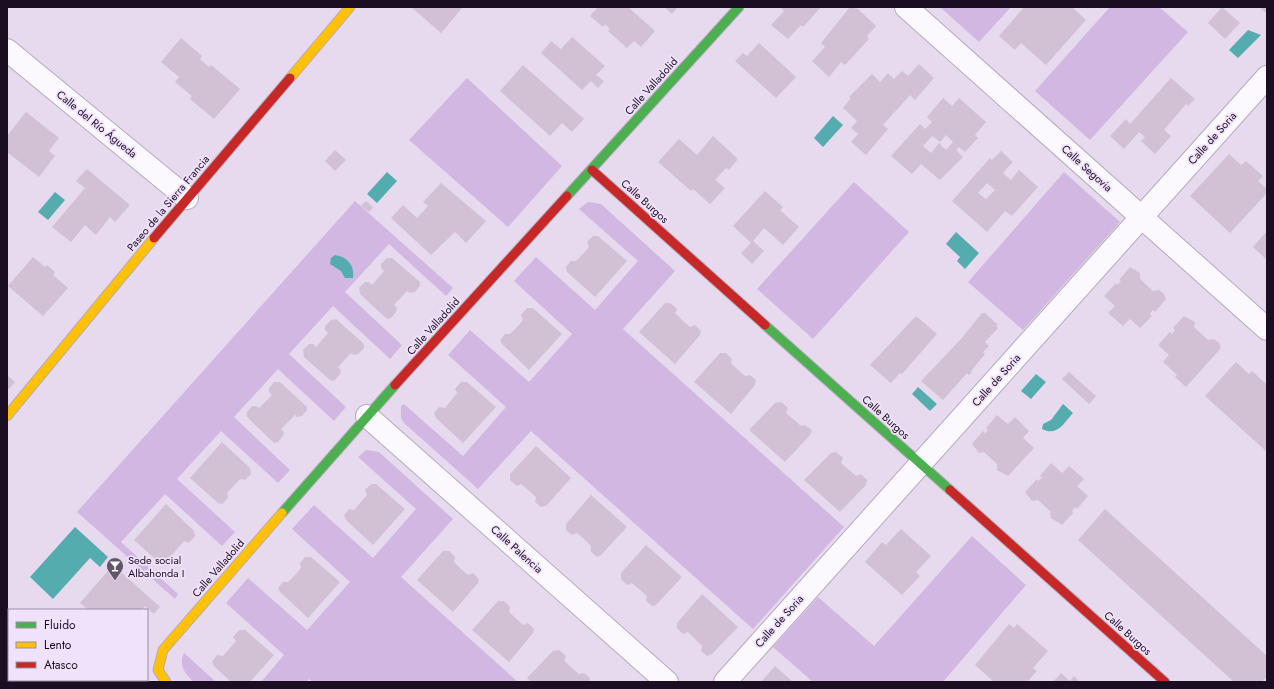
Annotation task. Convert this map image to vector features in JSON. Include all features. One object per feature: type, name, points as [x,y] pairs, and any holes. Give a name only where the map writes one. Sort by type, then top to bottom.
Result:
[{"type":"street","name":"Paseo de la Sierra Francia","points":[[7,416],[186,198],[350,7]]},
{"type":"street","name":"Calle Valladolid","points":[[166,682],[158,670],[163,650],[179,630],[367,416],[739,7]]},
{"type":"street","name":"Calle Segovia","points":[[906,7],[1267,329]]},
{"type":"street","name":"Calle del Río Águeda","points":[[7,50],[186,198]]},
{"type":"street","name":"Calle de Soria","points":[[725,682],[1267,77]]},
{"type":"street","name":"Calle Burgos","points":[[592,170],[1165,682]]},
{"type":"street","name":"Calle Palencia","points":[[367,416],[667,682]]},
{"type":"shaded area","points":[[940,7],[1011,7],[979,42]]},
{"type":"shaded area","points":[[1110,7],[1159,7],[1188,32],[1090,140],[1035,91]]},
{"type":"shaded area","points":[[1248,30],[1261,35],[1238,58],[1229,50]]},
{"type":"shaded area","points":[[467,78],[562,166],[508,227],[409,140]]},
{"type":"shaded area","points":[[833,116],[843,125],[823,147],[814,138]]},
{"type":"shaded area","points":[[387,172],[397,181],[377,203],[367,194]]},
{"type":"shaded area","points":[[1064,172],[1120,222],[1023,330],[968,282]]},
{"type":"shaded area","points":[[854,182],[909,232],[813,339],[757,289]]},
{"type":"shaded area","points":[[55,192],[65,200],[48,220],[38,212]]},
{"type":"shaded area","points":[[355,201],[453,288],[446,296],[389,244],[345,292],[402,345],[390,359],[333,306],[289,354],[346,407],[334,421],[278,369],[234,417],[290,470],[278,483],[221,431],[177,479],[235,532],[222,546],[165,494],[121,542],[178,594],[175,599],[77,512]]},
{"type":"shaded area","points":[[588,202],[601,204],[675,271],[623,329],[844,527],[753,629],[531,431],[478,489],[404,423],[401,418],[401,406],[404,404],[463,456],[506,407],[448,355],[470,330],[529,382],[572,334],[514,281],[536,257],[595,310],[638,261],[579,209]]},
{"type":"shaded area","points":[[956,232],[979,253],[965,269],[957,261],[960,257],[946,244]]},
{"type":"shaded area","points":[[335,255],[349,262],[353,269],[353,278],[345,278],[341,271],[330,264],[331,258]]},
{"type":"shaded area","points":[[1036,374],[1046,382],[1031,399],[1021,391]]},
{"type":"shaded area","points":[[918,387],[937,404],[930,411],[912,394]]},
{"type":"shaded area","points":[[1063,404],[1073,413],[1060,428],[1052,431],[1042,429],[1043,424],[1051,420]]},
{"type":"shaded area","points":[[366,450],[379,452],[453,519],[401,577],[518,682],[313,682],[309,679],[306,682],[261,682],[284,655],[226,603],[248,578],[307,630],[350,582],[292,529],[314,505],[373,558],[416,509],[358,457]]},
{"type":"shaded area","points":[[75,527],[108,557],[100,567],[90,558],[53,599],[30,577]]},
{"type":"shaded area","points":[[972,536],[1026,585],[943,682],[813,682],[773,647],[818,597],[874,646]]},
{"type":"shaded area","points":[[184,653],[216,682],[194,682],[183,669],[182,657]]},
{"type":"building","points":[[411,7],[463,7],[441,33]]},
{"type":"building","points":[[598,7],[628,7],[655,31],[641,47],[634,41],[627,48],[608,31],[610,29],[605,24],[603,27],[590,16]]},
{"type":"building","points":[[664,7],[678,7],[672,14]]},
{"type":"building","points":[[780,7],[821,7],[803,27],[801,25],[788,39],[771,25],[784,11]]},
{"type":"building","points":[[850,7],[858,9],[876,26],[867,36],[869,39],[845,65],[841,62],[829,77],[812,61],[825,47],[821,43]]},
{"type":"building","points":[[1024,7],[1072,7],[1086,20],[1046,65],[1021,43],[1015,50],[999,36]]},
{"type":"building","points":[[1222,7],[1240,23],[1225,39],[1208,23]]},
{"type":"building","points":[[1259,7],[1267,7],[1267,14]]},
{"type":"building","points":[[572,37],[605,66],[596,75],[604,81],[598,88],[591,81],[582,90],[541,53],[551,41],[561,49]]},
{"type":"building","points":[[181,38],[202,56],[200,59],[209,67],[211,65],[240,89],[214,119],[190,99],[192,96],[175,82],[179,77],[161,62]]},
{"type":"building","points":[[759,43],[796,77],[776,98],[735,61],[743,53],[747,56]]},
{"type":"building","points":[[919,64],[934,78],[915,100],[910,95],[883,125],[888,129],[866,155],[851,142],[858,134],[851,128],[857,121],[843,108],[851,98],[849,97],[872,74],[880,82],[888,73],[894,79],[902,71],[908,76]]},
{"type":"building","points":[[523,65],[584,119],[572,132],[562,123],[550,136],[500,91]]},
{"type":"building","points":[[1171,78],[1195,99],[1188,106],[1186,104],[1164,130],[1171,136],[1155,154],[1141,141],[1145,137],[1139,132],[1124,149],[1110,136],[1126,119],[1130,124]]},
{"type":"building","points":[[943,98],[952,106],[959,98],[986,122],[975,135],[978,138],[965,152],[959,147],[956,150],[963,157],[940,180],[921,164],[912,174],[891,156],[920,124],[925,129],[932,122],[927,117]],"holes":[[[946,135],[953,142],[946,150],[939,143],[931,153],[923,146],[932,136],[940,142]]]},
{"type":"building","points":[[26,112],[59,138],[49,151],[55,156],[39,177],[7,152],[7,136]]},
{"type":"building","points":[[713,136],[738,159],[729,170],[726,168],[715,180],[725,188],[710,204],[693,189],[691,191],[658,162],[679,139],[697,155]]},
{"type":"building","points":[[335,150],[346,160],[335,171],[325,161]]},
{"type":"building","points":[[1001,151],[1013,162],[1003,173],[1011,180],[1019,170],[1038,187],[1012,216],[1005,211],[987,232],[952,201],[990,158],[992,160]],"holes":[[[987,183],[995,190],[986,199],[978,193]]]},
{"type":"building","points":[[1229,154],[1241,165],[1246,161],[1263,176],[1258,181],[1267,189],[1267,193],[1230,233],[1190,196]]},
{"type":"building","points":[[87,169],[130,205],[115,222],[110,217],[96,235],[85,225],[71,242],[52,227],[85,188],[76,181]]},
{"type":"building","points":[[441,183],[486,221],[466,243],[455,232],[431,255],[391,218],[403,205],[417,218],[428,206],[423,202]]},
{"type":"building","points":[[765,191],[783,207],[780,210],[799,227],[783,245],[764,228],[753,241],[764,251],[752,264],[741,253],[751,243],[733,226]]},
{"type":"building","points":[[366,201],[373,207],[369,212],[361,206]]},
{"type":"building","points":[[1267,231],[1267,260],[1253,247]]},
{"type":"building","points":[[593,236],[598,236],[627,261],[595,297],[567,272],[566,267],[571,261],[576,261],[583,254],[589,247],[587,242]]},
{"type":"building","points":[[33,257],[45,267],[47,265],[55,272],[53,275],[68,288],[43,316],[8,286]]},
{"type":"building","points":[[387,258],[392,258],[420,282],[420,286],[415,292],[410,293],[407,291],[394,305],[397,308],[396,312],[391,318],[387,319],[360,294],[359,288],[365,282],[369,282],[372,285],[384,271],[381,268],[381,264]]},
{"type":"building","points":[[1130,267],[1140,273],[1140,279],[1153,291],[1159,290],[1164,294],[1166,299],[1155,312],[1153,310],[1150,314],[1152,316],[1140,328],[1130,319],[1123,326],[1108,313],[1115,306],[1104,296],[1116,283],[1117,285],[1121,281],[1119,280]]},
{"type":"building","points":[[665,303],[670,303],[677,309],[675,313],[690,327],[695,325],[701,331],[700,335],[675,364],[639,332]]},
{"type":"building","points":[[527,308],[533,308],[562,334],[529,370],[502,344],[500,340],[505,334],[510,334],[518,326],[523,320],[521,315]]},
{"type":"building","points":[[982,313],[985,313],[998,325],[996,326],[998,328],[985,342],[989,346],[983,352],[985,354],[971,371],[972,372],[969,375],[967,373],[943,400],[921,381],[961,339]]},
{"type":"building","points":[[916,316],[937,334],[902,374],[900,373],[891,383],[870,365]]},
{"type":"building","points":[[1184,316],[1195,322],[1194,327],[1208,340],[1214,339],[1219,343],[1221,348],[1186,387],[1175,377],[1177,375],[1163,362],[1169,355],[1158,345],[1170,332],[1172,334],[1175,330],[1173,328]]},
{"type":"building","points":[[336,319],[364,344],[364,348],[358,354],[354,355],[351,353],[338,367],[341,370],[340,374],[335,380],[331,381],[304,357],[303,350],[309,344],[313,344],[316,347],[328,333],[325,330],[325,326],[331,320]]},
{"type":"building","points":[[720,353],[726,353],[732,359],[731,363],[737,369],[745,376],[750,375],[756,380],[755,385],[731,414],[694,382]]},
{"type":"building","points":[[1236,362],[1249,374],[1252,371],[1267,385],[1267,452],[1205,396]]},
{"type":"building","points":[[1069,372],[1096,396],[1089,404],[1062,379]]},
{"type":"building","points":[[7,375],[15,382],[7,391]]},
{"type":"building","points":[[274,382],[280,382],[307,407],[307,410],[302,416],[297,417],[295,415],[281,429],[284,432],[283,436],[278,442],[274,443],[247,417],[247,412],[252,406],[259,408],[272,395],[269,392],[269,388]]},
{"type":"building","points":[[461,382],[467,382],[496,407],[463,443],[436,418],[434,413],[439,407],[445,408],[457,393],[455,389]]},
{"type":"building","points":[[781,402],[788,408],[786,413],[801,426],[805,425],[812,430],[810,435],[785,462],[749,430],[775,403]]},
{"type":"building","points":[[997,415],[1008,424],[1015,417],[1029,431],[1023,438],[1034,448],[1008,476],[997,470],[997,464],[984,452],[979,453],[972,444],[983,431],[985,433],[988,430],[986,428]]},
{"type":"building","points":[[222,442],[250,468],[251,474],[245,480],[240,479],[227,493],[228,498],[222,504],[218,503],[190,478]]},
{"type":"building","points":[[536,446],[571,478],[546,506],[541,507],[535,502],[536,497],[528,490],[521,484],[517,486],[510,480],[510,474]]},
{"type":"building","points":[[836,452],[843,458],[841,463],[856,476],[861,474],[867,480],[866,485],[840,512],[804,480],[831,453]]},
{"type":"building","points":[[1051,463],[1062,473],[1069,466],[1084,479],[1077,486],[1088,496],[1077,509],[1075,507],[1072,511],[1073,513],[1062,525],[1051,518],[1051,512],[1038,500],[1032,501],[1025,492],[1037,479],[1038,481],[1042,478],[1040,476]]},
{"type":"building","points":[[371,484],[376,484],[405,509],[373,545],[346,520],[344,515],[349,509],[354,510],[367,495],[365,490]]},
{"type":"building","points":[[591,495],[627,527],[601,555],[597,557],[591,552],[591,546],[584,539],[577,533],[572,535],[566,530],[566,524]]},
{"type":"building","points":[[166,504],[194,531],[195,536],[189,543],[184,541],[171,556],[172,561],[166,566],[162,565],[134,540]]},
{"type":"building","points":[[1105,509],[1267,656],[1267,676],[1262,682],[1234,682],[1078,540]]},
{"type":"building","points":[[901,529],[931,556],[916,572],[920,576],[902,595],[865,562],[882,542],[886,545]]},
{"type":"building","points":[[646,545],[682,577],[656,605],[652,606],[646,601],[647,596],[639,589],[632,583],[627,585],[621,579],[621,573]]},
{"type":"building","points":[[443,551],[449,551],[455,557],[454,562],[460,568],[468,575],[473,573],[479,579],[478,583],[453,612],[417,580]]},
{"type":"building","points":[[305,557],[311,557],[340,582],[308,618],[280,592],[278,588],[283,582],[288,582],[296,574],[301,568],[300,563]]},
{"type":"building","name":"Sede social Albahonda I","points":[[113,565],[160,607],[154,614],[145,606],[142,609],[87,609],[80,603]]},
{"type":"building","points":[[702,594],[738,627],[712,654],[707,656],[701,651],[702,646],[688,632],[683,634],[677,628],[677,623]]},
{"type":"building","points":[[498,601],[504,601],[510,607],[509,612],[523,625],[528,623],[534,629],[533,633],[509,662],[472,630]]},
{"type":"building","points":[[1009,624],[1014,628],[1017,624],[1048,651],[1033,668],[1037,671],[1027,682],[994,682],[975,665]]},
{"type":"building","points":[[239,630],[245,630],[274,655],[250,682],[231,682],[214,666],[212,662],[217,655],[223,656],[236,641],[233,637]]},
{"type":"building","points":[[559,650],[566,656],[564,661],[579,674],[584,673],[590,678],[589,682],[531,682],[527,678],[553,651]]},
{"type":"building","points":[[775,666],[793,682],[761,682]]},
{"type":"building","points":[[1061,673],[1070,681],[1074,676],[1078,680],[1076,682],[1053,682]]},
{"type":"traffic: fast","points":[[567,196],[739,7]]},
{"type":"traffic: fast","points":[[765,325],[950,490]]},
{"type":"traffic: fast","points":[[282,513],[395,385]]},
{"type":"traffic: slow","points":[[290,78],[350,7]]},
{"type":"traffic: slow","points":[[7,416],[154,238]]},
{"type":"traffic: slow","points":[[166,682],[158,670],[163,650],[282,513]]},
{"type":"traffic: jam","points":[[154,238],[290,78]]},
{"type":"traffic: jam","points":[[592,170],[765,325]]},
{"type":"traffic: jam","points":[[395,385],[567,196]]},
{"type":"traffic: jam","points":[[950,490],[1165,682]]},
{"type":"place","name":"Sede social Albahonda I","points":[[115,581]]}]
